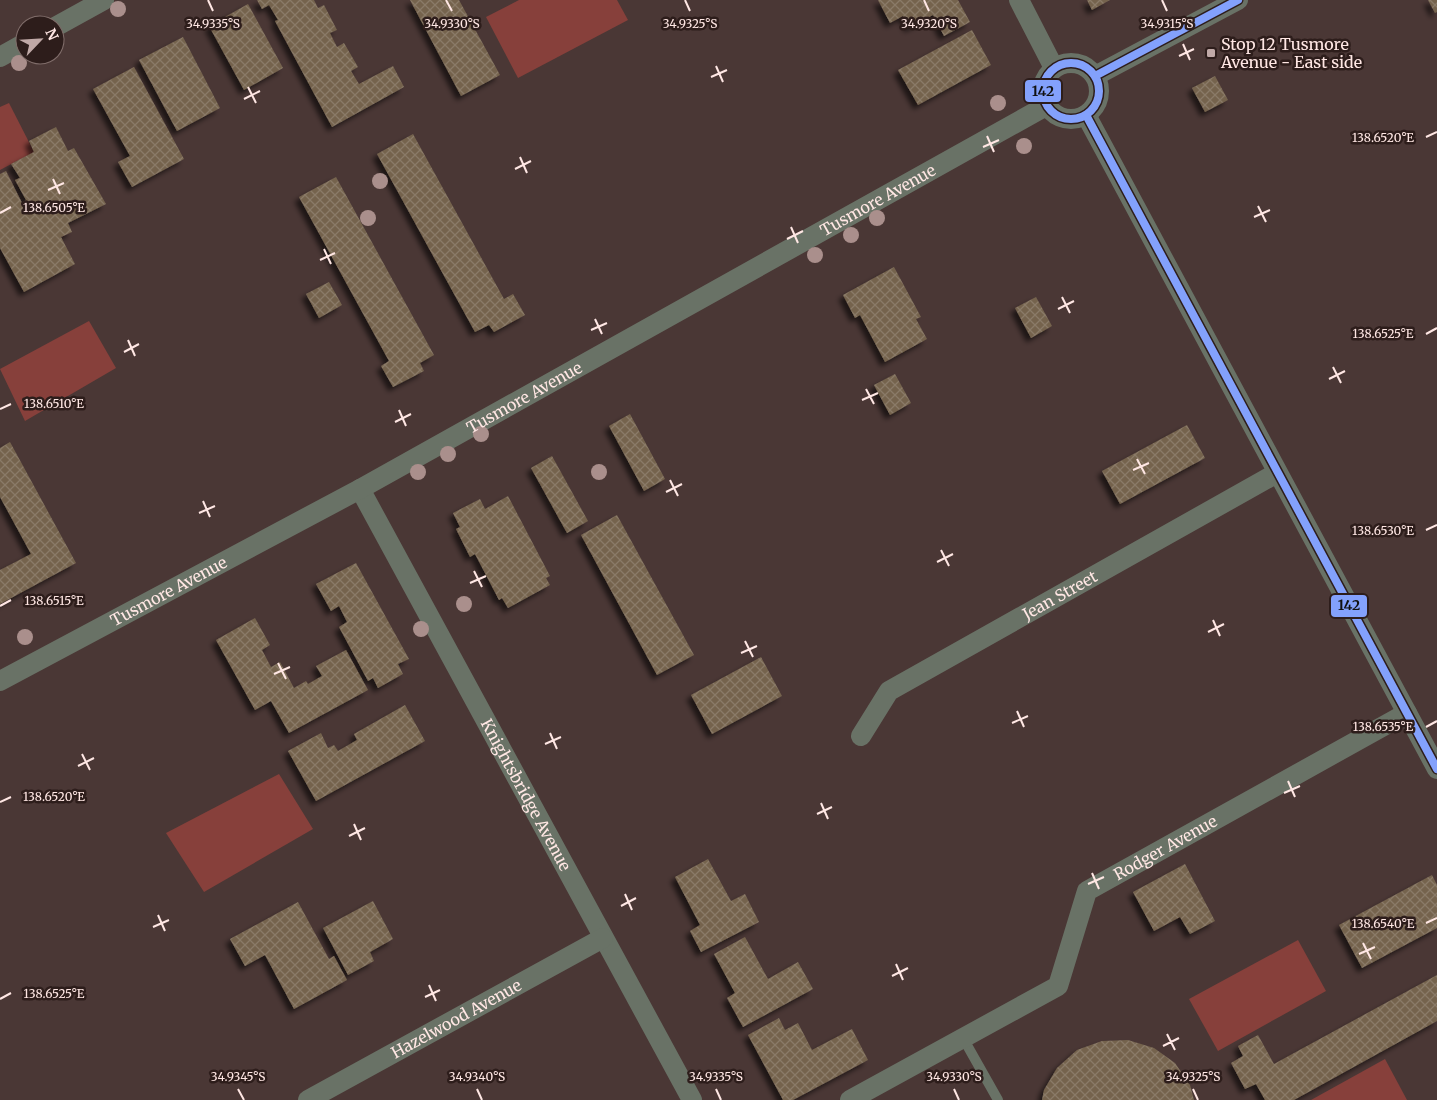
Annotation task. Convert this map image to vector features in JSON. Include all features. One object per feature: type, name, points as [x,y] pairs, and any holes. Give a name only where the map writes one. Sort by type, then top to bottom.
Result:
[{"type":"street","points":[[65,21],[104,0]]},
{"type":"street","points":[[1019,0],[1054,68]]},
{"type":"street","points":[[1094,76],[1238,0]]},
{"type":"street","points":[[0,57],[15,49]]},
{"type":"street","points":[[1072,62],[1088,69],[1094,76],[1098,84],[1097,101],[1086,115],[1076,120],[1064,119],[1054,115],[1046,106],[1042,96],[1042,85],[1047,75],[1054,68],[1072,62]]},
{"type":"street","name":"Tusmore Avenue","points":[[0,682],[360,489],[1046,106]]},
{"type":"street","points":[[1086,115],[1437,769]]},
{"type":"street","name":"Jean Street","points":[[861,736],[889,691],[1277,473]]},
{"type":"street","name":"Knightsbridge Avenue","points":[[360,489],[692,1100]]},
{"type":"street","name":"Rodger Avenue","points":[[850,1100],[1058,986],[1087,891],[1407,713]]},
{"type":"street","name":"Hazelwood Avenue","points":[[308,1100],[603,938]]},
{"type":"lane","points":[[963,1038],[998,1100]]},
{"type":"shaded area","points":[[519,0],[617,0],[628,20],[518,78],[486,17]]},
{"type":"shaded area","points":[[9,103],[34,152],[0,170],[0,107]]},
{"type":"shaded area","points":[[89,321],[116,368],[25,421],[0,369]]},
{"type":"shaded area","points":[[279,774],[313,829],[204,892],[166,833]]},
{"type":"shaded area","points":[[1298,940],[1326,991],[1218,1051],[1189,999]]},
{"type":"shaded area","points":[[1385,1059],[1407,1100],[1311,1100]]},
{"type":"building","points":[[257,0],[314,0],[318,8],[324,5],[337,30],[330,33],[337,47],[344,43],[358,67],[351,71],[359,84],[393,66],[404,87],[332,127],[275,21],[278,20],[269,5],[262,9]]},
{"type":"building","points":[[410,0],[459,0],[500,75],[461,96]]},
{"type":"building","points":[[878,0],[958,0],[970,22],[944,36],[933,15],[909,28],[903,16],[890,23]]},
{"type":"building","points":[[1087,0],[1110,0],[1092,10]]},
{"type":"building","points":[[1428,0],[1437,0],[1437,12],[1435,13]]},
{"type":"building","points":[[248,4],[283,68],[244,90],[209,26]]},
{"type":"building","points":[[972,30],[991,65],[918,105],[898,70]]},
{"type":"building","points":[[183,37],[220,108],[177,131],[139,60]]},
{"type":"building","points":[[134,67],[184,159],[132,187],[118,162],[130,156],[93,89]]},
{"type":"building","points":[[1215,76],[1228,100],[1205,112],[1192,88]]},
{"type":"building","points":[[56,127],[68,151],[74,148],[106,204],[68,223],[72,232],[61,237],[75,264],[24,292],[0,248],[0,174],[6,171],[22,203],[26,200],[15,180],[20,178],[11,164],[34,152],[29,141]]},
{"type":"building","points":[[413,134],[504,299],[513,294],[525,315],[494,332],[489,325],[475,332],[377,154]]},
{"type":"building","points":[[336,177],[434,355],[420,363],[424,371],[393,387],[381,366],[389,361],[299,197]]},
{"type":"building","points":[[894,267],[921,317],[916,319],[927,339],[885,362],[860,315],[855,318],[843,295]]},
{"type":"building","points":[[329,282],[342,305],[319,318],[306,294]]},
{"type":"building","points":[[1036,297],[1052,326],[1031,338],[1015,308]]},
{"type":"building","points":[[895,374],[911,403],[890,415],[874,385]]},
{"type":"building","points":[[630,414],[665,479],[644,491],[609,426]]},
{"type":"building","points":[[1187,425],[1205,458],[1120,504],[1102,471]]},
{"type":"building","points":[[10,442],[76,563],[0,604],[0,570],[31,554],[0,497],[0,448]]},
{"type":"building","points":[[552,456],[588,521],[567,533],[531,468]]},
{"type":"building","points":[[508,496],[550,576],[546,578],[550,585],[508,608],[502,598],[499,600],[475,554],[470,557],[456,529],[460,527],[453,513],[480,499],[485,509]]},
{"type":"building","points":[[617,515],[694,655],[657,675],[581,535]]},
{"type":"building","points":[[356,563],[409,659],[398,664],[403,674],[378,688],[373,678],[368,681],[339,627],[347,622],[339,606],[331,611],[316,584]]},
{"type":"building","points":[[255,618],[270,645],[262,650],[271,667],[280,662],[294,688],[306,681],[308,684],[322,676],[316,666],[346,650],[368,690],[289,733],[271,701],[255,710],[216,640]]},
{"type":"building","points":[[761,657],[782,696],[712,734],[691,695]]},
{"type":"building","points":[[405,705],[425,741],[316,801],[288,751],[321,733],[328,748],[334,745],[338,751],[357,740],[354,734]]},
{"type":"building","points":[[708,859],[731,901],[745,894],[759,922],[701,952],[690,931],[700,925],[675,877]]},
{"type":"building","points":[[1185,864],[1215,921],[1190,934],[1180,917],[1154,931],[1133,892]]},
{"type":"building","points":[[1432,875],[1437,885],[1437,928],[1362,968],[1339,925]]},
{"type":"building","points":[[373,901],[393,939],[370,952],[374,961],[348,975],[323,928]]},
{"type":"building","points":[[298,902],[329,959],[334,956],[347,980],[294,1009],[265,955],[245,966],[230,939]]},
{"type":"building","points":[[745,937],[768,979],[798,962],[813,989],[743,1027],[727,998],[735,993],[714,954]]},
{"type":"building","points":[[1437,975],[1437,1021],[1294,1100],[1265,1100],[1256,1084],[1245,1089],[1231,1063],[1243,1056],[1238,1046],[1258,1035],[1274,1064]]},
{"type":"building","points":[[779,1018],[785,1030],[798,1023],[812,1050],[852,1029],[868,1060],[793,1100],[783,1100],[748,1035]]},
{"type":"building","points":[[1128,1040],[1154,1048],[1175,1063],[1190,1085],[1194,1100],[1042,1100],[1044,1090],[1057,1068],[1077,1050],[1102,1041]]},
{"type":"transit line","name":"142","points":[[1095,76],[1238,0]]},
{"type":"transit line","name":"142","points":[[1065,63],[1077,63],[1087,67],[1095,75],[1099,91],[1095,107],[1087,115],[1077,119],[1065,119],[1055,115],[1047,107],[1043,97],[1043,85],[1047,75],[1055,67],[1065,63]]},
{"type":"transit line","name":"142","points":[[1086,115],[1437,769]]},
{"type":"place","name":"Stop 12 Tusmore Avenue - East side","points":[[1211,53]]}]
